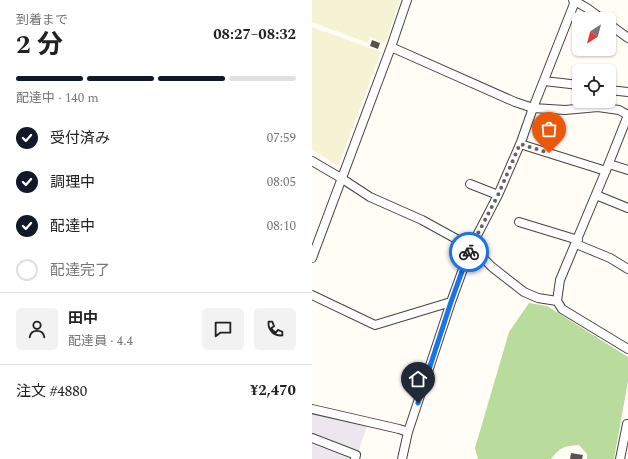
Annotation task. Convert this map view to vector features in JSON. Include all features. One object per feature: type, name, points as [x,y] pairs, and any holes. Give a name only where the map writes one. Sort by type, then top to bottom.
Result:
[{"type":"street","points":[[312,258],[391,47],[407,0]]},
{"type":"street","points":[[402,459],[408,432],[451,302],[471,247],[498,195],[520,144],[574,1],[592,12]]},
{"type":"street","points":[[616,29],[628,38]]},
{"type":"street","points":[[391,47],[515,102],[533,108],[565,110],[598,107],[618,110],[628,115],[608,168],[560,280],[558,301],[562,309],[628,349]]},
{"type":"street","points":[[544,80],[572,84]]},
{"type":"street","points":[[616,91],[628,92]]},
{"type":"street","points":[[520,144],[608,168],[628,170]]},
{"type":"street","points":[[312,161],[370,197],[422,220],[471,247],[492,267],[524,292],[538,298],[558,301]]},
{"type":"street","points":[[470,184],[498,195]]},
{"type":"street","points":[[596,195],[628,208]]},
{"type":"street","points":[[519,222],[577,242],[610,258],[628,269]]},
{"type":"street","points":[[312,295],[375,325],[451,302]]},
{"type":"street","points":[[312,410],[408,432]]},
{"type":"street","points":[[620,459],[628,423]]},
{"type":"street","points":[[312,438],[356,455],[355,459]]},
{"type":"shaded area","points":[[312,0],[400,0],[385,43],[370,37],[368,43],[312,22]]},
{"type":"shaded area","points":[[312,27],[381,52],[338,166],[312,149]]},
{"type":"shaded area","points":[[312,413],[367,426],[356,459],[312,459]]},
{"type":"green space","points":[[529,303],[547,306],[628,357],[628,381],[614,459],[587,459],[587,454],[579,445],[563,448],[551,459],[478,459],[475,448],[509,332]]},
{"type":"building","points":[[372,40],[380,43],[378,49],[370,46]]},
{"type":"building","points":[[571,453],[583,455],[582,459],[570,459]]},
{"type":"way so far","points":[[469,252],[498,195],[520,144],[549,153]]},
{"type":"route","points":[[418,403],[469,252]]}]
